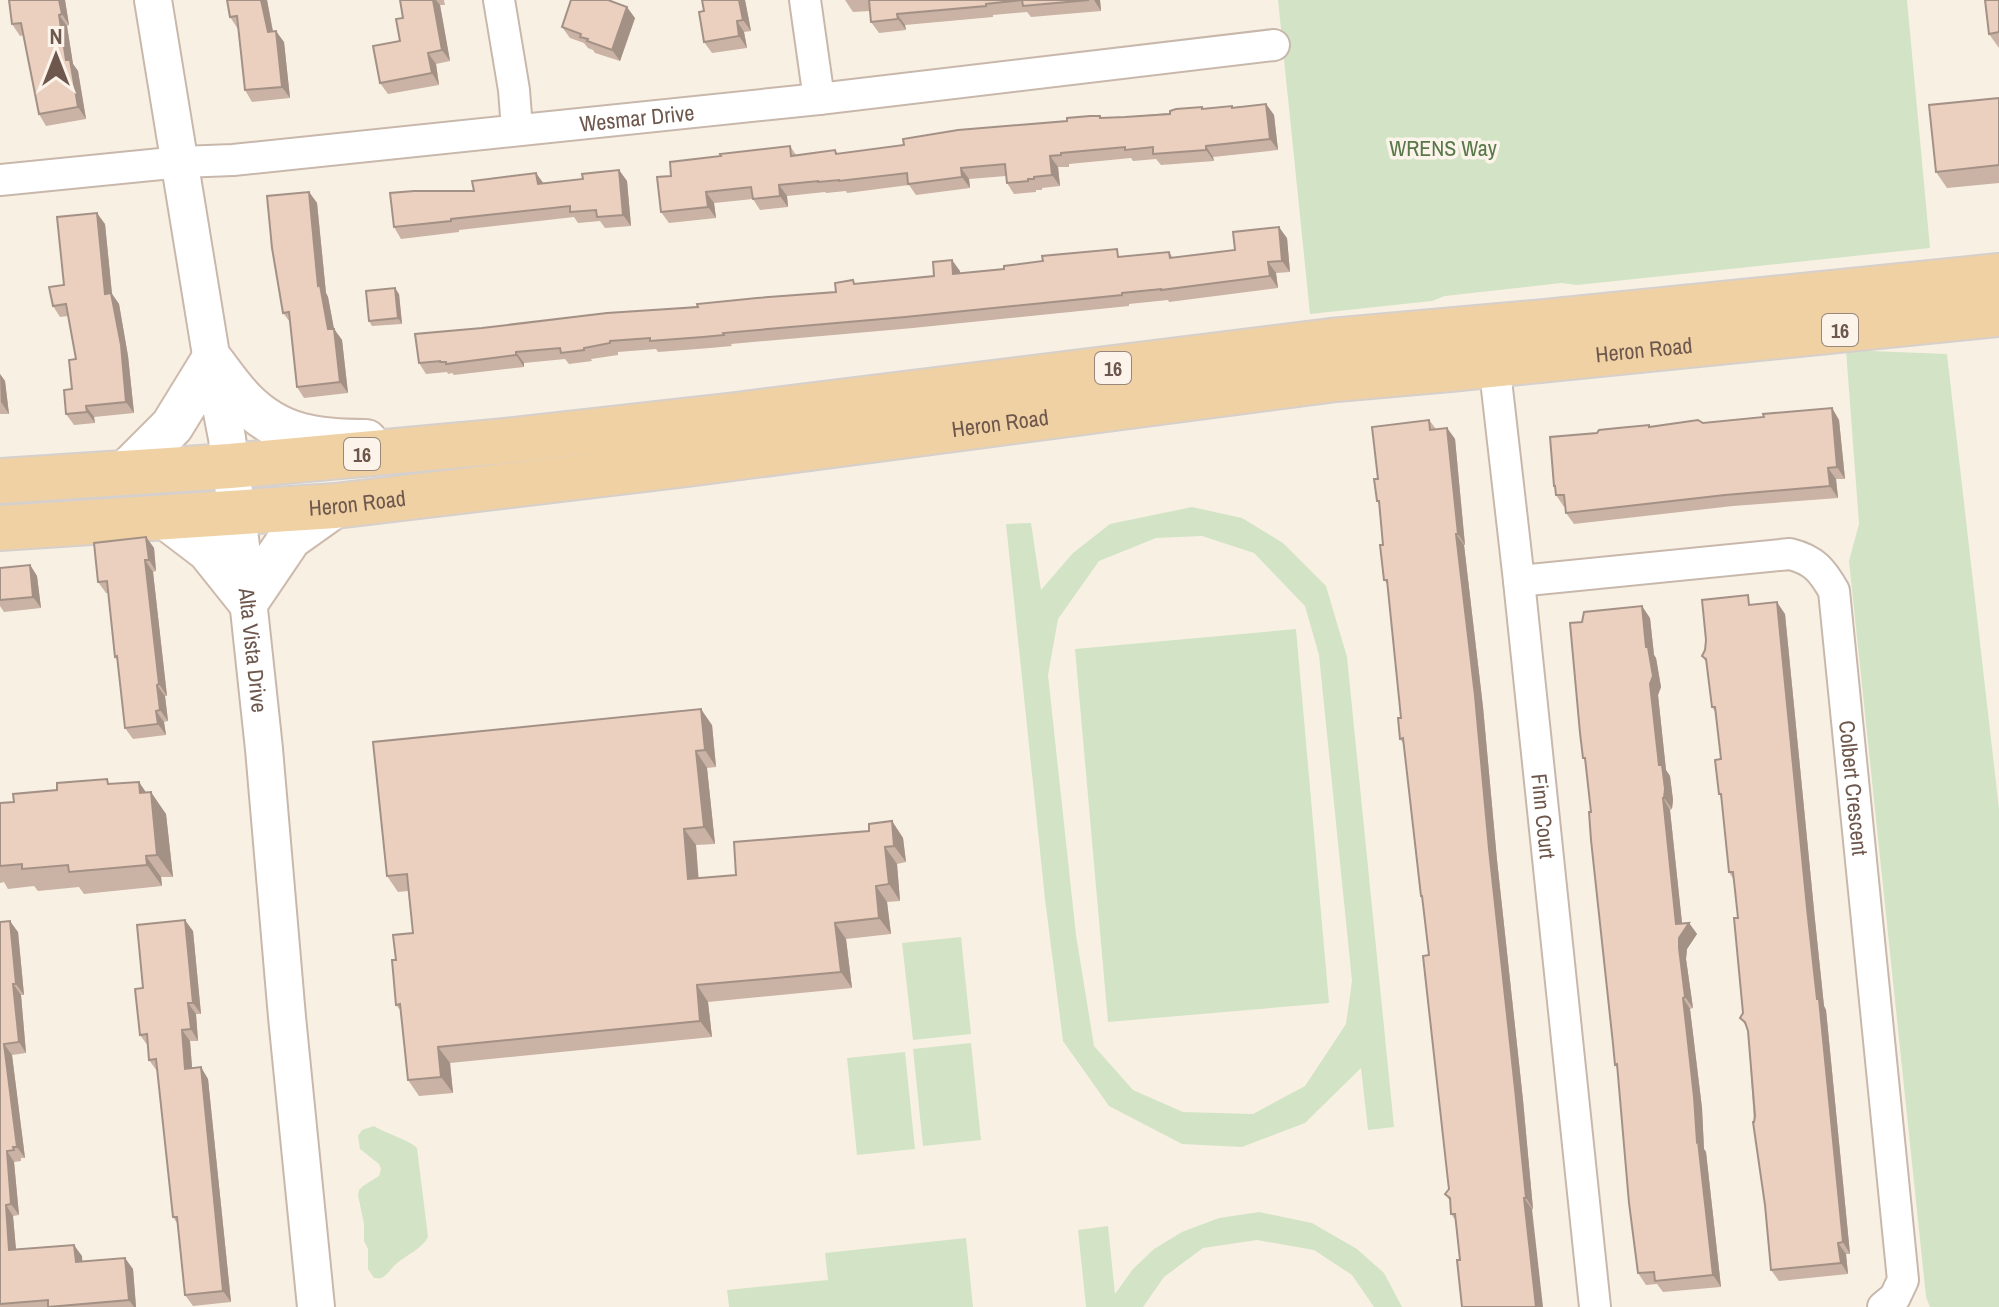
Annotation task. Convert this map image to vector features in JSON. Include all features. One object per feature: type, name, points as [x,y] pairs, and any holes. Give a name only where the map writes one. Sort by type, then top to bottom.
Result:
[{"type":"main road","name":"Heron Road","points":[[0,528],[335,506],[687,464],[1336,379],[1492,346],[1999,276]]},
{"type":"main road","name":"Heron Road","points":[[0,481],[230,466],[495,442],[1331,341],[1492,346],[1999,314]]},
{"type":"main road","points":[[127,471],[172,426],[212,361],[243,401],[270,424],[299,435],[332,441],[495,442]]},
{"type":"main road","points":[[166,518],[208,550],[248,600],[290,538],[335,506]]},
{"type":"street","name":"Alta Vista Drive","points":[[153,0],[227,438],[248,600],[316,1307]]},
{"type":"street","points":[[499,0],[514,90],[517,129]]},
{"type":"street","points":[[805,0],[819,99]]},
{"type":"street","name":"Wesmar Drive","points":[[0,180],[181,162],[233,160],[819,99],[1274,45]]},
{"type":"street","name":"Finn Court","points":[[1492,346],[1595,1307]]},
{"type":"street","name":"Colbert Crescent","points":[[1519,581],[1790,554],[1805,558],[1824,572],[1834,591],[1902,1255],[1903,1280],[1895,1297],[1883,1307]]},
{"type":"green space","name":"WRENS Way","points":[[1278,0],[1907,0],[1930,248],[1577,285],[1561,283],[1310,314]]},
{"type":"green space","points":[[1846,350],[1947,354],[1999,809],[1999,1307],[1930,1307],[1926,1297],[1849,561],[1859,524]]},
{"type":"green space","points":[[1192,507],[1242,518],[1283,543],[1326,586],[1347,657],[1394,1127],[1368,1130],[1361,1068],[1305,1123],[1242,1147],[1182,1144],[1109,1106],[1063,1041],[1006,524],[1031,523],[1041,590],[1073,553],[1110,524]],"holes":[[[1202,536],[1254,553],[1305,606],[1319,655],[1352,981],[1346,1024],[1305,1086],[1253,1114],[1183,1112],[1133,1090],[1094,1046],[1076,935],[1048,675],[1058,619],[1099,561],[1156,538]]]},
{"type":"green space","points":[[1296,629],[1329,1003],[1108,1022],[1075,649]]},
{"type":"green space","points":[[961,937],[971,1034],[913,1040],[902,943]]},
{"type":"green space","points":[[971,1043],[981,1140],[923,1146],[913,1049]]},
{"type":"green space","points":[[905,1052],[915,1149],[857,1155],[847,1058]]},
{"type":"green space","points":[[374,1126],[417,1148],[428,1237],[379,1278],[374,1278],[368,1269],[368,1249],[364,1241],[358,1195],[363,1186],[379,1176],[381,1169],[360,1149],[358,1136],[362,1130]]},
{"type":"green space","points":[[1259,1212],[1312,1223],[1357,1249],[1384,1273],[1402,1307],[1374,1307],[1352,1275],[1314,1250],[1257,1240],[1203,1248],[1164,1277],[1143,1307],[1086,1307],[1078,1230],[1108,1226],[1115,1294],[1133,1269],[1154,1249],[1182,1232],[1219,1218]]},
{"type":"green space","points":[[966,1238],[973,1307],[729,1307],[727,1290],[828,1280],[825,1253]]},
{"type":"building","points":[[9,0],[59,0],[66,60],[70,60],[78,107],[39,114],[21,23],[12,24]]},
{"type":"building","points":[[227,0],[261,0],[268,32],[276,31],[282,87],[245,90],[237,16],[230,17]]},
{"type":"building","points":[[400,0],[433,0],[442,50],[428,53],[432,73],[380,83],[373,46],[400,41],[396,19],[403,18]]},
{"type":"building","points":[[571,0],[608,0],[627,7],[612,50],[562,27]]},
{"type":"building","points":[[702,0],[739,0],[743,20],[737,21],[739,36],[704,42],[699,12],[704,11]]},
{"type":"building","points":[[869,0],[1022,0],[897,14],[898,19],[871,22]]},
{"type":"building","points":[[1022,0],[1089,0],[1023,6]]},
{"type":"building","points":[[1985,0],[1999,0],[1999,32],[1989,34]]},
{"type":"building","points":[[1999,98],[1999,165],[1936,172],[1929,105]]},
{"type":"building","points":[[1266,104],[1270,139],[1206,146],[1206,150],[1153,154],[1153,147],[1061,153],[1050,156],[1052,175],[1007,183],[1005,164],[961,168],[962,177],[908,184],[907,173],[779,185],[780,196],[753,199],[751,187],[706,192],[708,207],[661,212],[657,177],[671,176],[670,162],[790,146],[791,156],[835,150],[836,154],[904,145],[903,139],[958,130],[1067,121],[1067,118],[1090,116],[1170,114],[1176,109]]},
{"type":"building","points":[[619,170],[623,215],[597,217],[596,210],[570,212],[570,206],[394,227],[390,193],[474,191],[472,181],[536,173],[538,184],[583,179],[582,174]]},
{"type":"building","points":[[309,192],[318,286],[328,329],[334,329],[340,382],[297,387],[289,312],[283,313],[267,196]]},
{"type":"building","points":[[97,213],[105,294],[111,293],[121,345],[126,402],[86,406],[87,412],[66,414],[64,390],[72,389],[69,360],[76,359],[66,304],[53,306],[49,287],[64,285],[57,217]]},
{"type":"building","points":[[1279,227],[1282,261],[1268,262],[1270,276],[1122,295],[724,335],[610,341],[584,350],[561,353],[560,348],[446,364],[440,361],[419,363],[415,334],[836,292],[835,283],[853,280],[854,284],[934,276],[933,262],[952,260],[953,274],[1004,269],[1004,266],[1043,261],[1042,256],[1117,249],[1118,257],[1169,252],[1170,258],[1235,250],[1233,232]]},
{"type":"building","points":[[395,288],[398,318],[369,321],[366,291]]},
{"type":"building","points":[[1832,408],[1837,467],[1828,468],[1830,486],[1566,513],[1564,495],[1556,495],[1550,437]]},
{"type":"building","points":[[1429,420],[1430,430],[1447,428],[1536,1307],[1462,1307],[1455,1214],[1451,1214],[1450,1198],[1445,1194],[1449,1189],[1423,956],[1429,955],[1403,738],[1400,739],[1398,718],[1401,718],[1387,580],[1384,580],[1380,545],[1383,545],[1374,479],[1378,479],[1372,427]]},
{"type":"building","points":[[146,537],[149,560],[145,560],[160,710],[156,711],[158,724],[125,728],[107,581],[98,582],[94,543]]},
{"type":"building","points":[[30,565],[33,597],[0,600],[0,568]]},
{"type":"building","points":[[1748,595],[1749,605],[1777,602],[1843,1242],[1838,1243],[1841,1263],[1771,1270],[1753,1122],[1748,1031],[1740,1018],[1743,1013],[1734,918],[1738,918],[1715,760],[1721,759],[1715,707],[1712,707],[1706,659],[1702,656],[1706,640],[1702,600]]},
{"type":"building","points":[[1642,606],[1646,647],[1653,676],[1650,684],[1659,765],[1662,765],[1665,789],[1663,798],[1676,924],[1689,923],[1679,938],[1679,948],[1713,1275],[1655,1281],[1654,1272],[1638,1273],[1570,623],[1582,622],[1584,612]]},
{"type":"building","points":[[701,709],[705,750],[696,751],[704,827],[684,829],[688,879],[736,875],[734,842],[869,831],[869,824],[892,821],[894,846],[885,847],[889,884],[876,886],[879,918],[835,923],[841,972],[697,985],[700,1021],[438,1047],[441,1077],[408,1080],[392,960],[396,960],[393,935],[413,933],[407,874],[387,876],[373,742]]},
{"type":"building","points":[[107,779],[108,784],[139,782],[140,793],[151,792],[157,855],[146,856],[147,865],[69,872],[68,865],[22,869],[22,864],[0,866],[0,803],[14,802],[13,794],[57,790],[57,783]]},
{"type":"building","points":[[185,920],[193,1003],[188,1003],[191,1029],[182,1030],[185,1069],[201,1067],[223,1291],[185,1295],[156,1059],[149,1060],[147,1034],[140,1035],[135,989],[143,988],[137,925]]},
{"type":"building","points":[[10,921],[19,1042],[4,1044],[17,1147],[7,1151],[11,1204],[6,1205],[9,1250],[74,1245],[76,1262],[125,1258],[129,1300],[48,1307],[48,1300],[0,1304],[0,922]]}]
